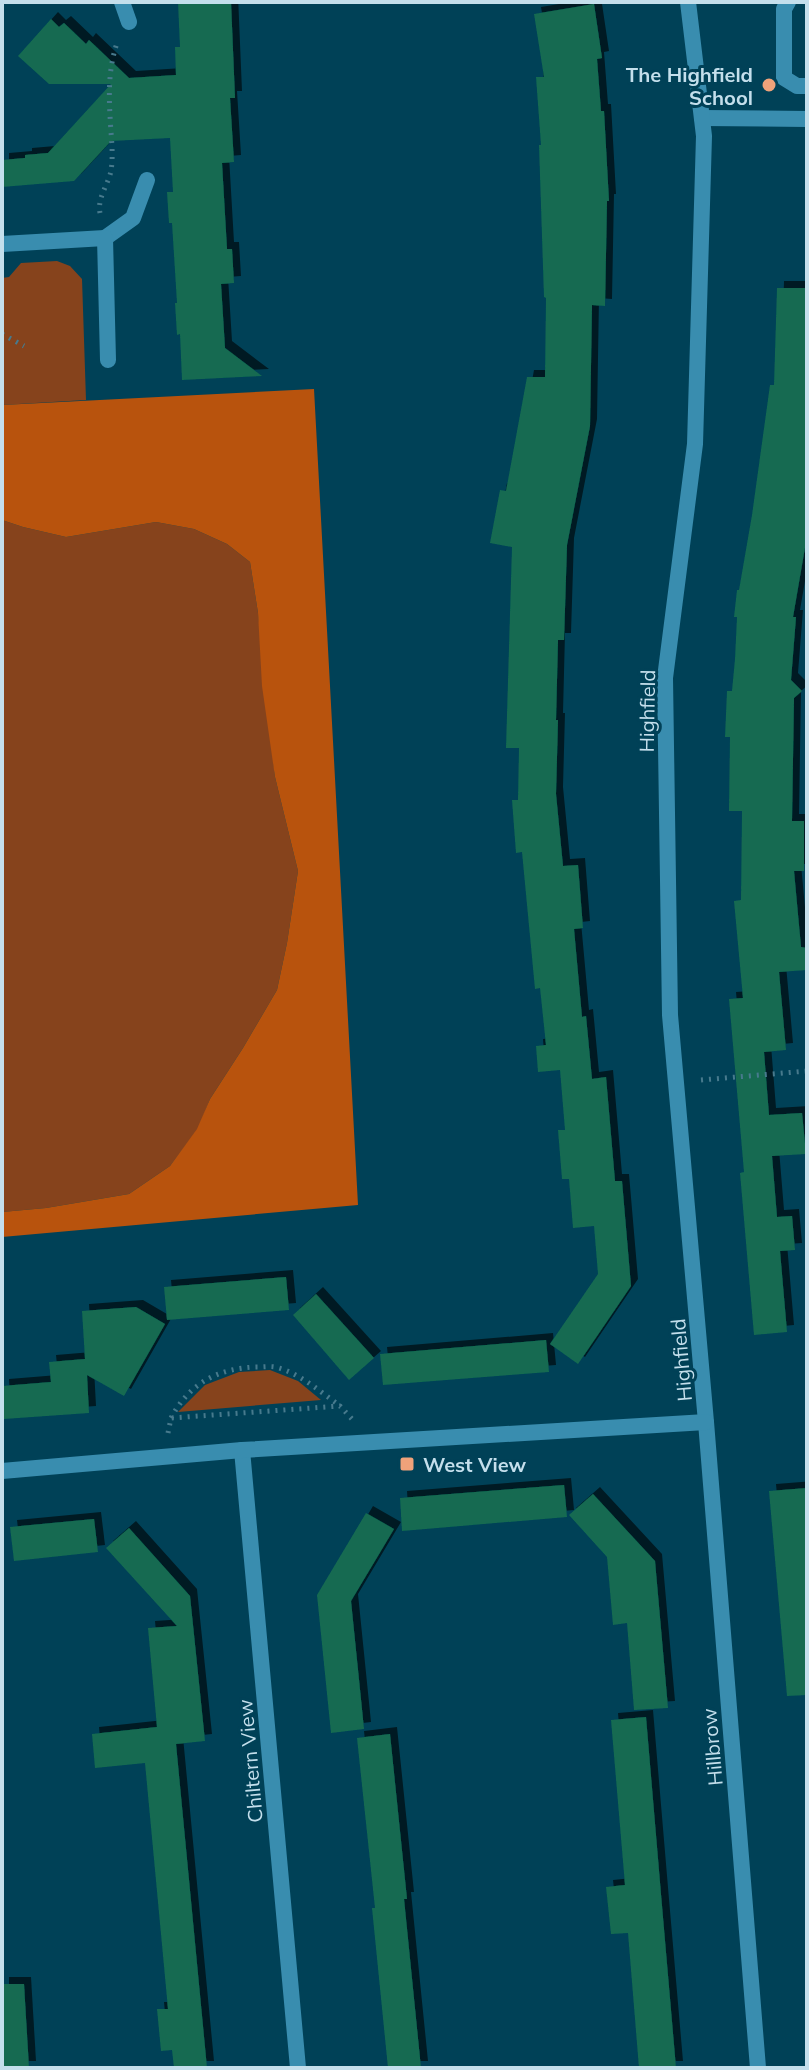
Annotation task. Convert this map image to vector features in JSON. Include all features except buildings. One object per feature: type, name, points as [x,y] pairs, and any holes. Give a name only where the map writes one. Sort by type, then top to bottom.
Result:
[{"type":"street","points":[[122,2],[129,22]]},
{"type":"street","name":"Highfield","points":[[688,2],[704,136],[695,444],[665,678],[670,1015],[706,1422]]},
{"type":"street","points":[[788,2],[784,9],[784,78],[797,86],[807,86]]},
{"type":"street","points":[[702,118],[807,119]]},
{"type":"street","points":[[2,244],[105,238],[133,218],[147,180]]},
{"type":"street","points":[[105,238],[108,360]]},
{"type":"street","points":[[2,1471],[242,1450],[706,1422]]},
{"type":"street","name":"Hillbrow","points":[[706,1422],[758,2068]]},
{"type":"street","name":"Chiltern View","points":[[242,1450],[298,2068]]},
{"type":"path","points":[[105,238],[99,205],[111,172],[108,87],[112,58],[129,22]]},
{"type":"path","points":[[2,334],[24,346]]},
{"type":"path","points":[[676,1082],[807,1071]]},
{"type":"path","points":[[162,1457],[171,1418],[180,1401],[210,1376],[242,1367],[273,1366],[300,1377],[340,1406],[358,1425],[359,1443]]},
{"type":"path","points":[[171,1418],[340,1406]]},
{"type":"shaded area","points":[[57,261],[70,266],[82,279],[86,400],[2,405],[2,278],[9,277],[21,263]]},
{"type":"shaded area","points":[[314,389],[358,1205],[2,1237],[2,1212],[129,1194],[170,1166],[197,1129],[210,1099],[277,990],[298,871],[275,777],[262,686],[258,613],[250,562],[227,544],[194,529],[156,522],[66,537],[2,520],[2,405]]},
{"type":"shaded area","points":[[2,520],[66,537],[156,522],[194,529],[227,544],[250,562],[275,777],[298,871],[277,990],[210,1099],[198,1129],[170,1166],[129,1194],[2,1212]]},
{"type":"shaded area","points":[[270,1370],[298,1381],[321,1400],[178,1412],[205,1385],[239,1372]]},
{"type":"place","name":"The Highfield School","points":[[769,85]]},
{"type":"place","name":"West View","points":[[407,1464]]}]
